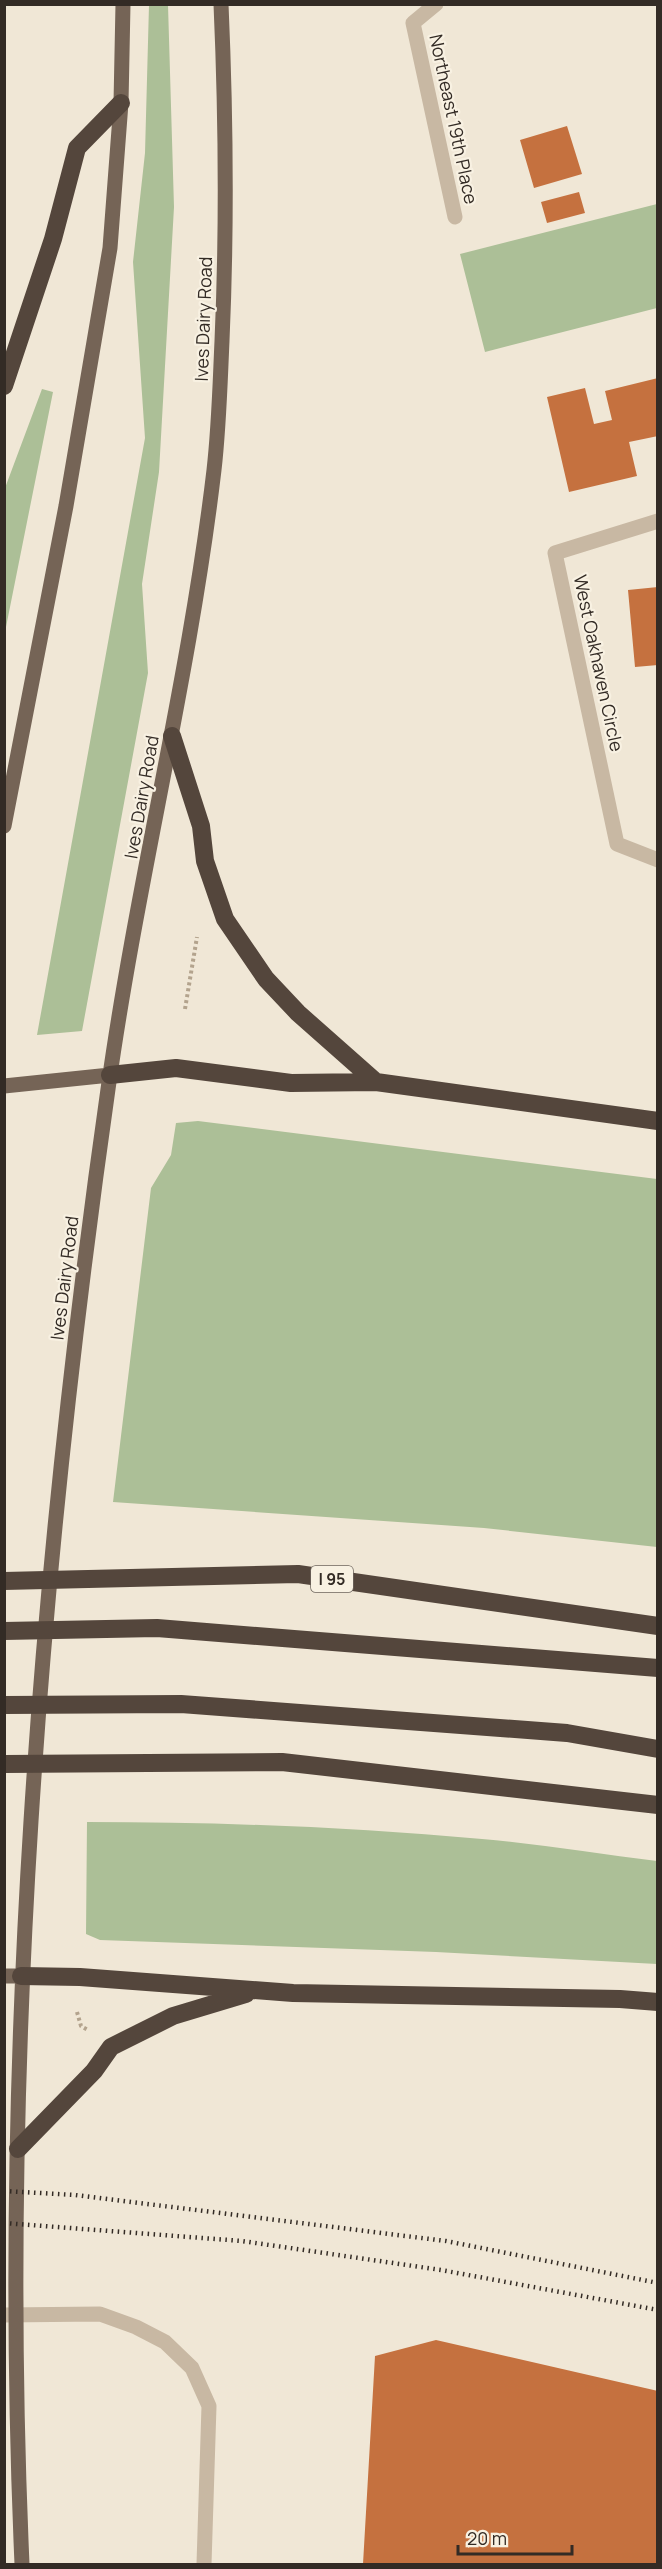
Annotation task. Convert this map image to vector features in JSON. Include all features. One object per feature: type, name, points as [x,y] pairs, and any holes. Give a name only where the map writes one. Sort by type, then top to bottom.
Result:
[{"type":"highway","points":[[4,386],[53,239],[77,148],[121,103]]},
{"type":"highway","points":[[172,736],[201,826],[205,861],[225,919],[266,980],[298,1013],[376,1082]]},
{"type":"highway","points":[[110,1075],[176,1068],[291,1083],[376,1082],[657,1121]]},
{"type":"highway","name":"I 95","points":[[4,1581],[298,1574],[657,1626]]},
{"type":"highway","points":[[4,1631],[157,1628],[657,1668]]},
{"type":"highway","points":[[4,1705],[181,1704],[567,1733],[657,1749]]},
{"type":"highway","points":[[4,1764],[282,1762],[657,1805]]},
{"type":"highway","points":[[13,1976],[80,1977],[257,1990],[620,1999],[657,2002]]},
{"type":"highway","points":[[18,2149],[94,2071],[111,2047],[173,2016],[257,1990]]},
{"type":"main road","points":[[4,826],[66,506],[110,248],[121,103],[123,4]]},
{"type":"main road","name":"Ives Dairy Road","points":[[22,2565],[18,2440],[18,2096],[13,1976],[26,1877],[43,1648],[69,1393],[110,1075],[172,736],[204,543],[216,442],[225,274],[226,109],[221,4]]},
{"type":"main road","points":[[4,1086],[110,1075]]},
{"type":"street","name":"Northeast 19th Place","points":[[436,4],[413,22],[455,217]]},
{"type":"street","name":"West Oakhaven Circle","points":[[657,521],[555,553],[617,844],[657,860]]},
{"type":"street","points":[[4,2314],[100,2314],[136,2327],[165,2342],[192,2368],[209,2406],[204,2565]]},
{"type":"path","points":[[185,1009],[197,937]]},
{"type":"path","points":[[78,2012],[81,2026],[94,2034]]},
{"type":"green space","points":[[149,5],[168,5],[174,207],[159,472],[142,584],[148,673],[82,1031],[37,1035],[145,438],[133,262],[145,153]]},
{"type":"green space","points":[[657,204],[657,308],[485,352],[460,254]]},
{"type":"green space","points":[[42,389],[53,392],[5,632],[5,488]]},
{"type":"green space","points":[[198,1121],[657,1179],[657,1547],[484,1528],[113,1502],[151,1188],[171,1155],[176,1123]]},
{"type":"green space","points":[[87,1822],[235,1824],[383,1831],[504,1841],[657,1861],[657,1964],[436,1952],[100,1940],[86,1934]]},
{"type":"building","points":[[567,126],[582,174],[534,188],[520,140]]},
{"type":"building","points":[[579,192],[585,213],[547,223],[541,202]]},
{"type":"building","points":[[658,378],[658,436],[629,442],[637,476],[569,492],[547,397],[585,388],[594,424],[612,420],[605,391]]},
{"type":"building","points":[[658,587],[658,665],[635,667],[628,590]]},
{"type":"building","points":[[436,2340],[658,2391],[658,2564],[363,2564],[375,2356]]},
{"type":"railway","points":[[4,2191],[75,2195],[446,2241],[658,2283]]},
{"type":"railway","points":[[4,2223],[242,2241],[441,2270],[658,2310]]}]
